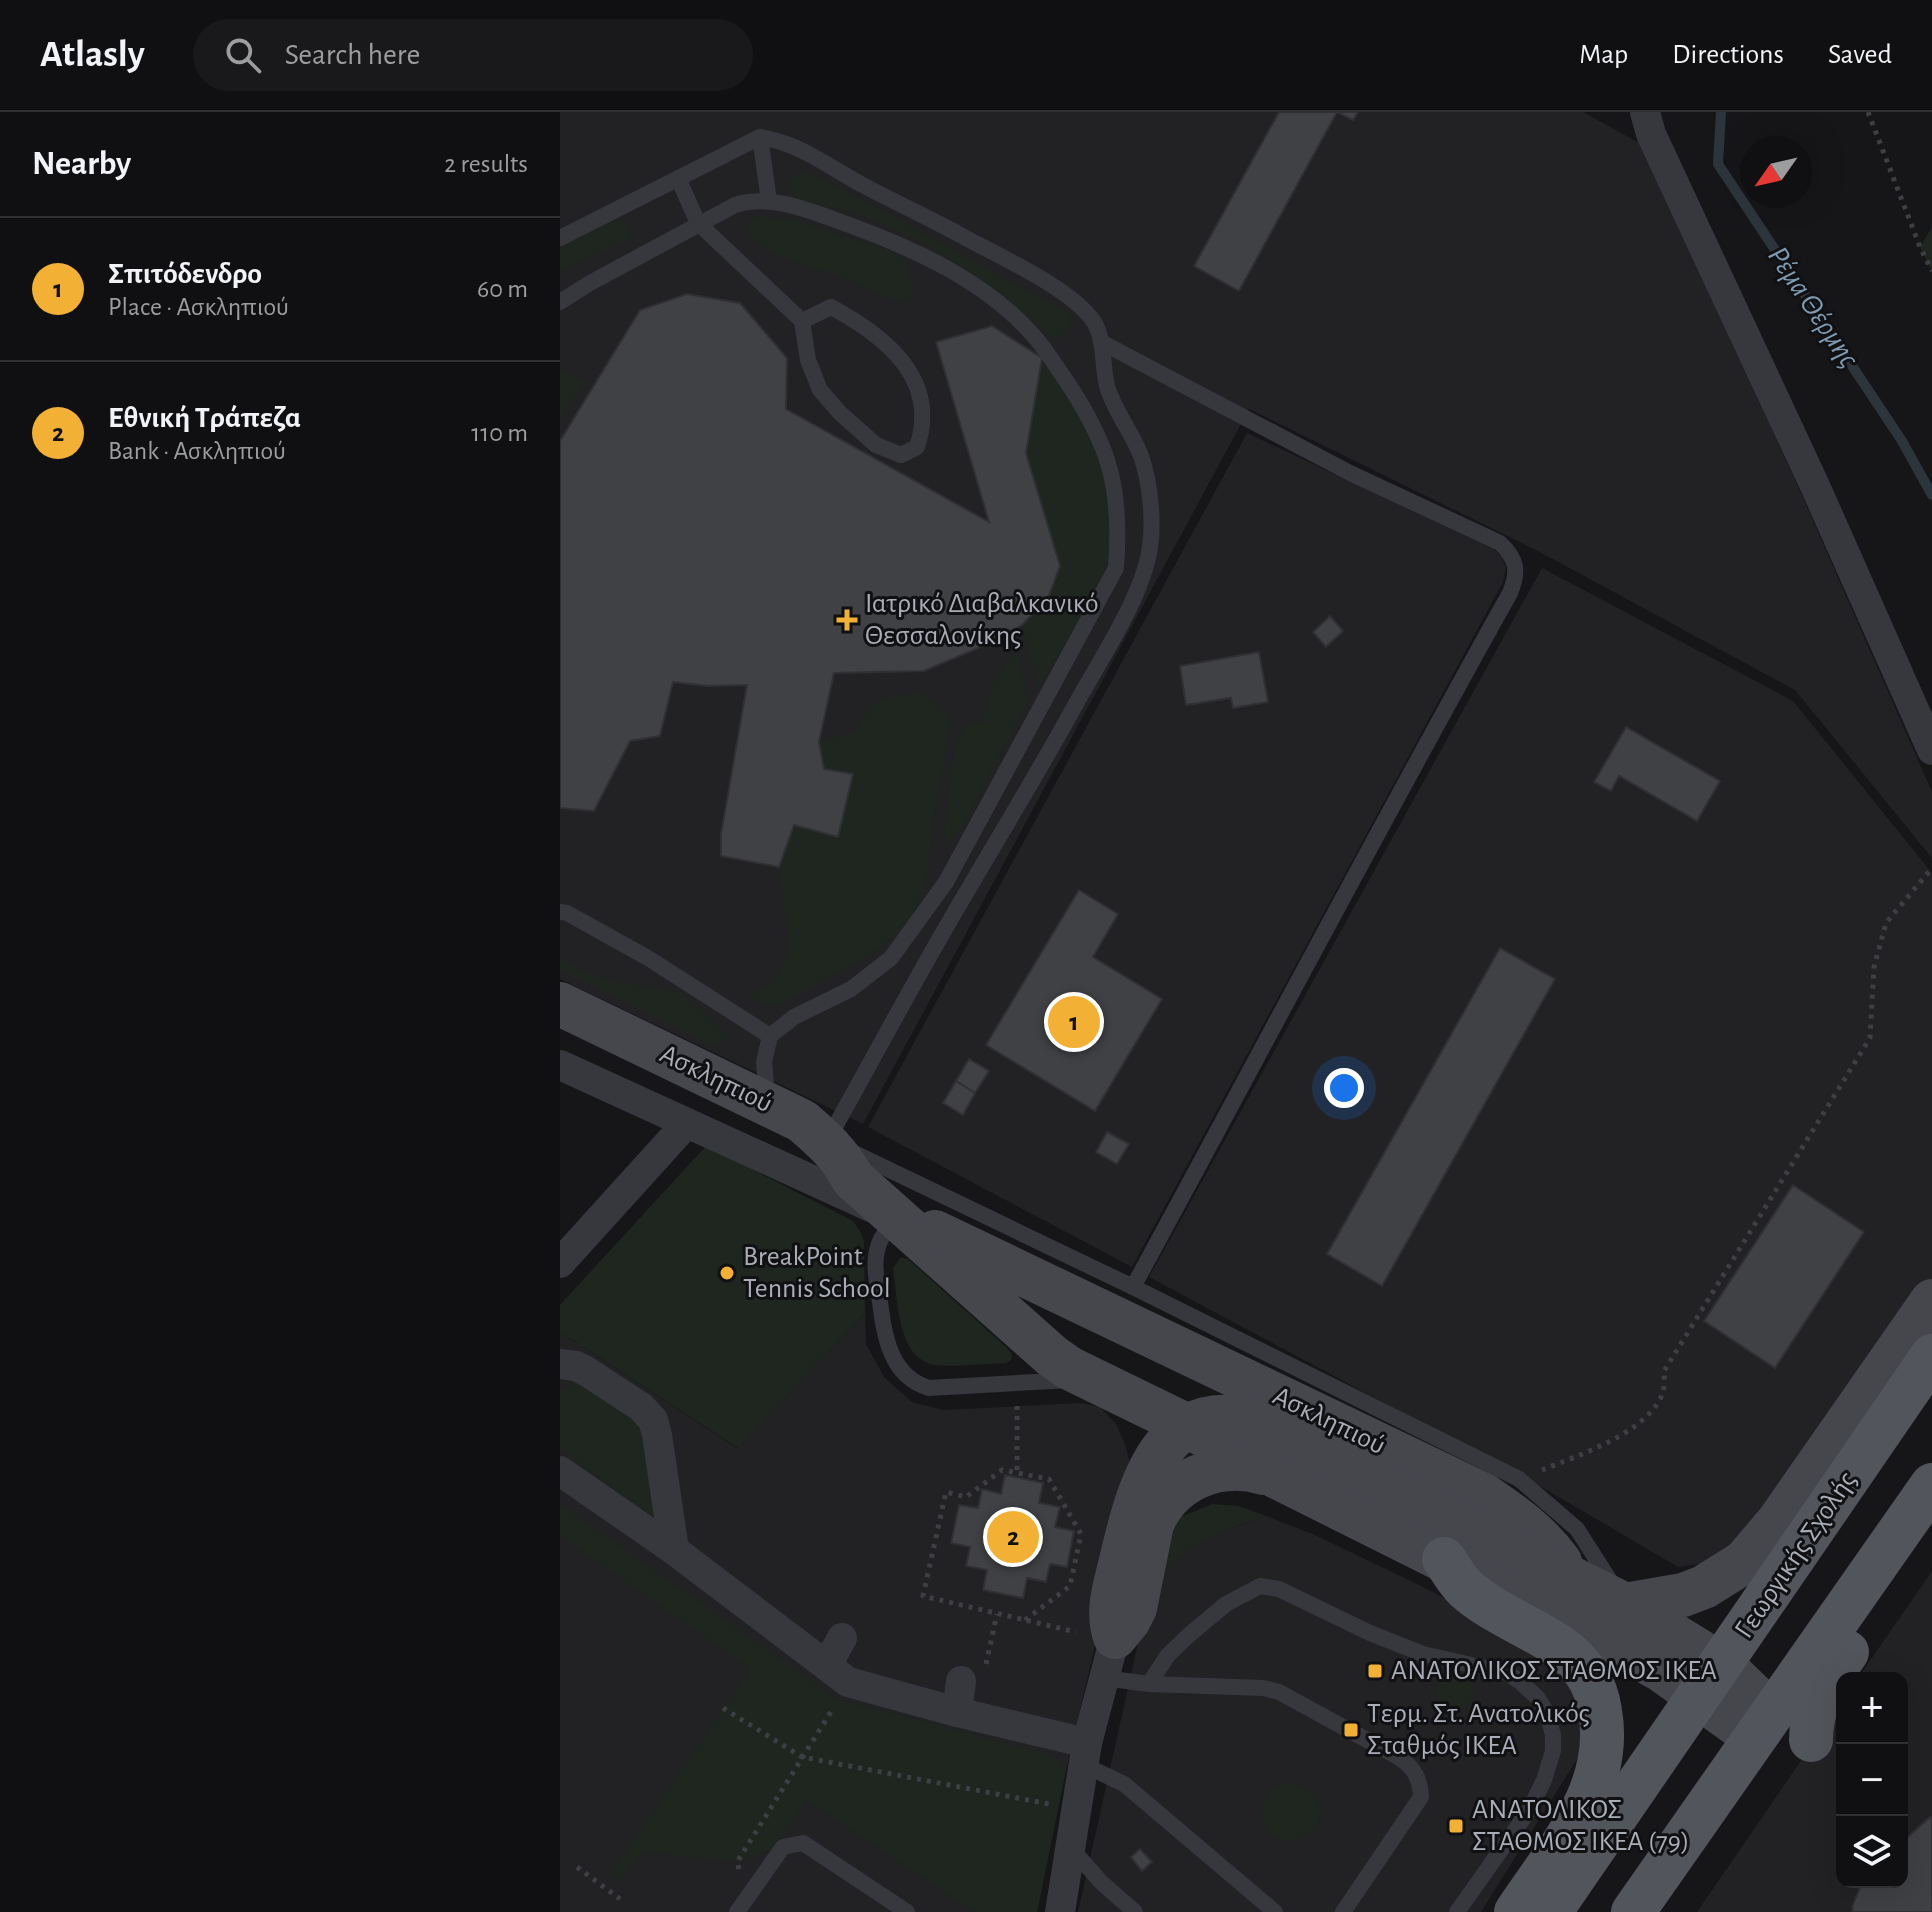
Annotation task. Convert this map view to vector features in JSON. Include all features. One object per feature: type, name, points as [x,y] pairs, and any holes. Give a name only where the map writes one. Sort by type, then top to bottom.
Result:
[{"type":"main road","name":"Γεωργικής Σχολής","points":[[1633,1912],[1719,1787],[1734,1706],[1932,1356]]},
{"type":"main road","name":"Γεωργικής Σχολής","points":[[1550,1912],[1930,1488]]},
{"type":"main road","points":[[1811,1740],[1811,1718],[1818,1697],[1880,1605],[1907,1549],[1930,1488]]},
{"type":"main road","points":[[1444,1559],[1464,1587],[1574,1658],[1588,1675],[1599,1703],[1603,1737],[1597,1782],[1581,1814],[1516,1912]]},
{"type":"street","points":[[1645,112],[1651,134],[1809,472],[1932,750]]},
{"type":"street","name":"Ασκληπιού","points":[[560,1004],[802,1121],[827,1142],[853,1179],[1052,1356],[1091,1379],[1188,1426],[1275,1476],[1734,1706]]},
{"type":"street","points":[[560,1065],[900,1220]]},
{"type":"street","points":[[560,1263],[686,1124]]},
{"type":"street","name":"Ασκληπιού","points":[[853,1179],[926,1228],[1484,1495],[1519,1518],[1546,1543],[1573,1580],[1625,1605],[1734,1706]]},
{"type":"street","points":[[1625,1605],[1683,1595],[1704,1587],[1744,1562],[1778,1522],[1932,1301]]},
{"type":"street","points":[[560,1364],[586,1371],[648,1413],[657,1435],[674,1550]]},
{"type":"street","points":[[1091,1379],[1119,1413],[1136,1446],[1136,1500]]},
{"type":"street","points":[[1060,1912],[1085,1754],[1104,1678],[1098,1635],[1110,1611],[1143,1481],[1158,1455],[1173,1437],[1188,1426],[1219,1417],[1233,1417],[1272,1429],[1573,1580]]},
{"type":"street","points":[[1098,1635],[1129,1620],[1135,1608],[1152,1524],[1157,1512],[1173,1492],[1202,1474],[1225,1469],[1253,1470],[1275,1476]]},
{"type":"street","points":[[560,1471],[674,1550],[838,1674],[1085,1754]]},
{"type":"street","points":[[838,1674],[842,1638]]},
{"type":"street","points":[[957,1712],[973,1675]]},
{"type":"lane","points":[[760,137],[769,201]]},
{"type":"lane","points":[[560,238],[760,137],[803,149],[859,183],[1041,279],[1071,300],[1094,323],[1101,342],[1108,387],[1141,457],[1148,494],[1151,546],[1143,576],[1040,769],[941,936],[827,1142],[869,1158],[1519,1479],[1577,1529],[1625,1605]]},
{"type":"lane","points":[[678,178],[698,223],[802,321],[808,360],[820,390],[840,413],[876,445],[901,455],[917,447],[924,428],[919,391],[904,364],[881,337],[831,307],[802,321]]},
{"type":"lane","points":[[560,302],[735,205],[753,199],[805,209],[926,256],[1012,313],[1035,336],[1099,434],[1111,471],[1119,523],[1116,568],[946,882],[891,958],[851,989],[794,1017],[770,1036],[764,1062],[768,1103]]},
{"type":"lane","points":[[1101,342],[1350,473],[1500,543],[1511,553],[1517,565],[1516,579],[1510,593],[1417,758],[1330,926],[1133,1287]]},
{"type":"lane","points":[[560,912],[648,958],[770,1036]]},
{"type":"lane","points":[[900,1220],[882,1238],[876,1254],[875,1271],[888,1348],[899,1368],[913,1383],[929,1388],[1091,1379]]},
{"type":"lane","points":[[1149,1684],[1168,1655],[1189,1635],[1226,1604],[1260,1586],[1279,1589],[1370,1633],[1423,1654],[1507,1673],[1519,1681],[1538,1698],[1547,1713],[1553,1735],[1553,1751],[1530,1809],[1457,1912]]},
{"type":"lane","points":[[1104,1678],[1279,1692],[1398,1757],[1412,1768],[1421,1784],[1421,1797],[1343,1912]]},
{"type":"lane","points":[[1085,1754],[1275,1912]]},
{"type":"lane","points":[[737,1912],[783,1847],[803,1843],[907,1912]]},
{"type":"lane","points":[[1070,1847],[1101,1882],[1135,1912]]},
{"type":"path","points":[[1868,112],[1932,271]]},
{"type":"path","points":[[1519,1479],[1611,1440],[1648,1416],[1663,1393],[1664,1371],[1870,1038],[1874,967],[1886,923],[1932,868]]},
{"type":"path","points":[[1017,1406],[1017,1472]]},
{"type":"path","points":[[1025,1620],[1070,1586],[1081,1534],[1049,1479],[1002,1470],[966,1497],[946,1492],[923,1596],[997,1614],[1025,1620],[1098,1635]]},
{"type":"path","points":[[973,1675],[997,1614]]},
{"type":"path","points":[[748,1896],[737,1862],[802,1757],[838,1674]]},
{"type":"path","points":[[723,1708],[802,1757],[1077,1811]]},
{"type":"path","points":[[577,1867],[620,1899]]},
{"type":"shaded area","name":"Ιατρικό Διαβαλκανικό Θεσσαλονίκης","points":[[560,112],[1583,112],[1641,144],[1800,491],[1932,792],[1932,858],[1795,690],[1538,551],[1249,409],[863,1124],[560,979]]},
{"type":"shaded area","points":[[801,172],[826,180],[1066,311],[1072,317],[1069,327],[1058,338],[1053,338],[967,270],[919,241],[869,218],[793,196],[787,182]]},
{"type":"shaded area","points":[[752,218],[792,219],[891,251],[905,260],[913,291],[910,303],[900,302],[772,254],[749,236],[744,227]]},
{"type":"shaded area","points":[[616,219],[628,226],[631,238],[560,272],[560,247]]},
{"type":"shaded area","points":[[1932,227],[1932,271],[1920,247]]},
{"type":"shaded area","points":[[1042,358],[1080,418],[1100,459],[1111,504],[1112,529],[1110,553],[1097,588],[1038,687],[1022,625],[1048,598],[1060,566],[1026,453]]},
{"type":"shaded area","points":[[560,369],[584,382],[560,419]]},
{"type":"shaded area","points":[[1247,433],[1493,549],[1502,557],[1506,568],[1503,582],[1132,1267],[868,1127]]},
{"type":"shaded area","points":[[1542,568],[1793,701],[1932,873],[1932,1282],[1737,1550],[1707,1563],[1678,1567],[1545,1489],[1149,1277]]},
{"type":"shaded area","points":[[1017,650],[1028,700],[962,828],[946,845],[944,833],[955,743],[966,725],[983,722],[993,683]]},
{"type":"shaded area","points":[[918,693],[936,703],[950,717],[951,727],[925,879],[908,921],[871,954],[782,1004],[769,1005],[748,997],[771,983],[781,970],[789,945],[779,867],[794,825],[838,837],[853,774],[824,769],[819,742],[856,731],[879,700]]},
{"type":"shaded area","points":[[560,957],[581,970],[614,982],[681,992],[730,1038],[713,1046],[560,970]]},
{"type":"shaded area","name":"BreakPoint Tennis School","points":[[706,1146],[853,1221],[864,1241],[865,1313],[738,1448],[560,1332],[560,1305]]},
{"type":"shaded area","points":[[901,1257],[908,1259],[1007,1348],[1012,1355],[1011,1360],[962,1366],[936,1365],[923,1361],[913,1352],[901,1326],[896,1295],[893,1268]]},
{"type":"shaded area","points":[[865,1313],[866,1344],[884,1377],[912,1402],[943,1410],[1080,1403],[1100,1407],[1116,1424],[1126,1447],[1131,1468],[1130,1495],[1066,1770],[1037,1912],[560,1912],[560,1332],[737,1448]]},
{"type":"shaded area","points":[[575,1383],[583,1383],[631,1415],[639,1427],[659,1521],[560,1449],[560,1391]]},
{"type":"shaded area","points":[[560,1504],[839,1700],[1053,1755],[1066,1770],[1037,1912],[974,1912],[806,1800],[772,1850],[737,1862],[642,1852],[620,1881],[610,1875],[750,1669],[560,1536]]},
{"type":"shaded area","points":[[1212,1504],[1239,1506],[1266,1516],[1203,1542],[1177,1559],[1151,1585],[1157,1556],[1180,1517]]},
{"type":"shaded area","name":"Τερμ. Στ. Ανατολικός Σταθμός ΙΚΕΑ","points":[[1266,1516],[1315,1535],[1415,1583],[1520,1637],[1558,1662],[1585,1713],[1584,1748],[1481,1912],[1078,1912],[1151,1585],[1171,1562],[1195,1545]]},
{"type":"shaded area","points":[[1932,1571],[1932,1912],[1697,1912],[1836,1710],[1836,1888],[1908,1888],[1908,1672],[1862,1672]]},
{"type":"shaded area","points":[[1455,1671],[1469,1676],[1474,1690],[1469,1704],[1455,1709],[1441,1704],[1436,1690],[1441,1676]]},
{"type":"shaded area","points":[[1291,1783],[1302,1785],[1311,1792],[1318,1801],[1318,1823],[1311,1832],[1302,1839],[1291,1841],[1280,1839],[1271,1832],[1264,1823],[1262,1812],[1264,1801],[1271,1792],[1280,1785]]},
{"type":"building","points":[[1279,112],[1337,112],[1239,291],[1194,266]]},
{"type":"building","points":[[1337,112],[1358,112],[1353,120]]},
{"type":"building","name":"Ιατρικό Διαβαλκανικό Θεσσαλονίκης","points":[[687,294],[740,303],[787,358],[786,409],[989,522],[936,342],[992,326],[1042,358],[1026,453],[1060,566],[1048,598],[1022,625],[995,641],[924,671],[834,673],[819,742],[824,769],[853,774],[838,837],[794,825],[779,867],[721,856],[721,834],[747,685],[708,686],[673,682],[660,736],[630,741],[594,811],[560,808],[560,441],[640,310]]},
{"type":"building","points":[[1330,616],[1343,631],[1326,647],[1313,632]]},
{"type":"building","points":[[1259,652],[1268,702],[1233,708],[1231,698],[1186,705],[1180,666]]},
{"type":"building","points":[[1626,727],[1720,781],[1697,821],[1619,776],[1611,791],[1594,782]]},
{"type":"building","points":[[1079,890],[1118,914],[1093,957],[1162,999],[1095,1111],[986,1045]]},
{"type":"building","points":[[1500,948],[1555,979],[1382,1286],[1327,1254]]},
{"type":"building","points":[[969,1059],[989,1071],[975,1093],[956,1081]]},
{"type":"building","points":[[956,1081],[975,1093],[963,1115],[943,1103]]},
{"type":"building","points":[[1107,1132],[1129,1144],[1117,1164],[1096,1152]]},
{"type":"building","points":[[1793,1185],[1864,1232],[1775,1368],[1704,1321]]},
{"type":"building","points":[[1005,1475],[1043,1483],[1039,1503],[1060,1507],[1055,1527],[1074,1531],[1067,1567],[1050,1564],[1046,1582],[1027,1578],[1023,1598],[983,1590],[987,1570],[966,1566],[970,1547],[951,1543],[959,1505],[978,1508],[982,1489],[1001,1494]]},
{"type":"building","points":[[1930,1817],[1932,1819],[1932,1912],[1853,1912],[1860,1888],[1908,1888],[1908,1837]]},
{"type":"building","points":[[1140,1849],[1152,1862],[1142,1871],[1131,1857]]},
{"type":"waterway","name":"Ρέμα Θέρμης","points":[[1721,112],[1718,164],[1902,441],[1932,495]]},
{"type":"place","name":"Ιατρικό Διαβαλκανικό Θεσσαλονίκης","points":[[847,620]]},
{"type":"place","name":"Σπιτόδενδρο","points":[[1074,1022]]},
{"type":"place","name":"BreakPoint Tennis School","points":[[727,1273]]},
{"type":"place","name":"Εθνική Τράπεζα","points":[[1013,1537]]},
{"type":"place","name":"ΑΝΑΤΟΛΙΚΟΣ ΣΤΑΘΜΟΣ ΙΚΕΑ","points":[[1375,1671]]},
{"type":"place","name":"Τερμ. Στ. Ανατολικός Σταθμός ΙΚΕΑ","points":[[1351,1730]]},
{"type":"place","name":"ΑΝΑΤΟΛΙΚΟΣ ΣΤΑΘΜΟΣ ΙΚΕΑ (79)","points":[[1456,1826]]}]
